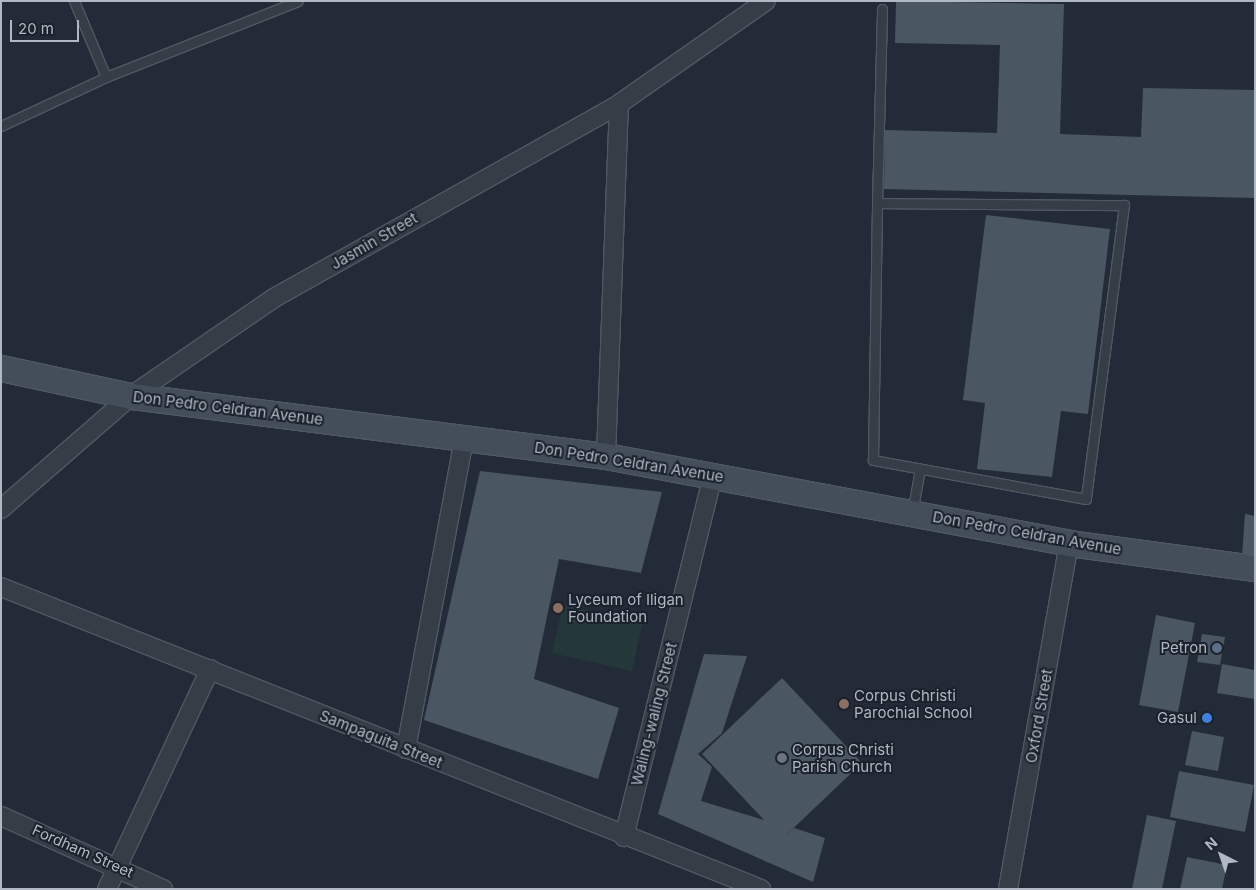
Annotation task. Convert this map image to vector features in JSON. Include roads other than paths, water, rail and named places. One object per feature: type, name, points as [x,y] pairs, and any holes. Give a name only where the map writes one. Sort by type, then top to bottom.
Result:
[{"type":"main road","name":"Don Pedro Celdran Avenue","points":[[1,368],[131,396],[606,456],[1069,543],[1255,568]]},
{"type":"street","name":"Jasmin Street","points":[[1,509],[131,396],[274,298],[619,104],[766,1]]},
{"type":"street","points":[[606,456],[619,104]]},
{"type":"street","points":[[406,749],[464,438]]},
{"type":"street","name":"Waling-waling Street","points":[[624,838],[713,475]]},
{"type":"street","name":"Oxford Street","points":[[1008,889],[1069,543]]},
{"type":"street","name":"Sampaguita Street","points":[[1,587],[210,669],[624,838],[761,889]]},
{"type":"street","points":[[107,889],[210,669]]},
{"type":"street","name":"Fordham Street","points":[[1,816],[118,865],[163,889]]},
{"type":"lane","points":[[74,1],[106,77]]},
{"type":"lane","points":[[1,126],[106,77],[298,1]]},
{"type":"lane","points":[[877,203],[1124,205],[1086,499],[873,460],[877,203],[882,9]]},
{"type":"lane","points":[[912,513],[920,469]]},
{"type":"place","name":"Lyceum of Iligan Foundation","points":[[558,608]]},
{"type":"place","name":"Petron","points":[[1217,648]]},
{"type":"place","name":"Corpus Christi Parochial School","points":[[844,704]]},
{"type":"place","name":"Gasul","points":[[1207,718]]},
{"type":"place","name":"Corpus Christi Parish Church","points":[[782,758]]}]
